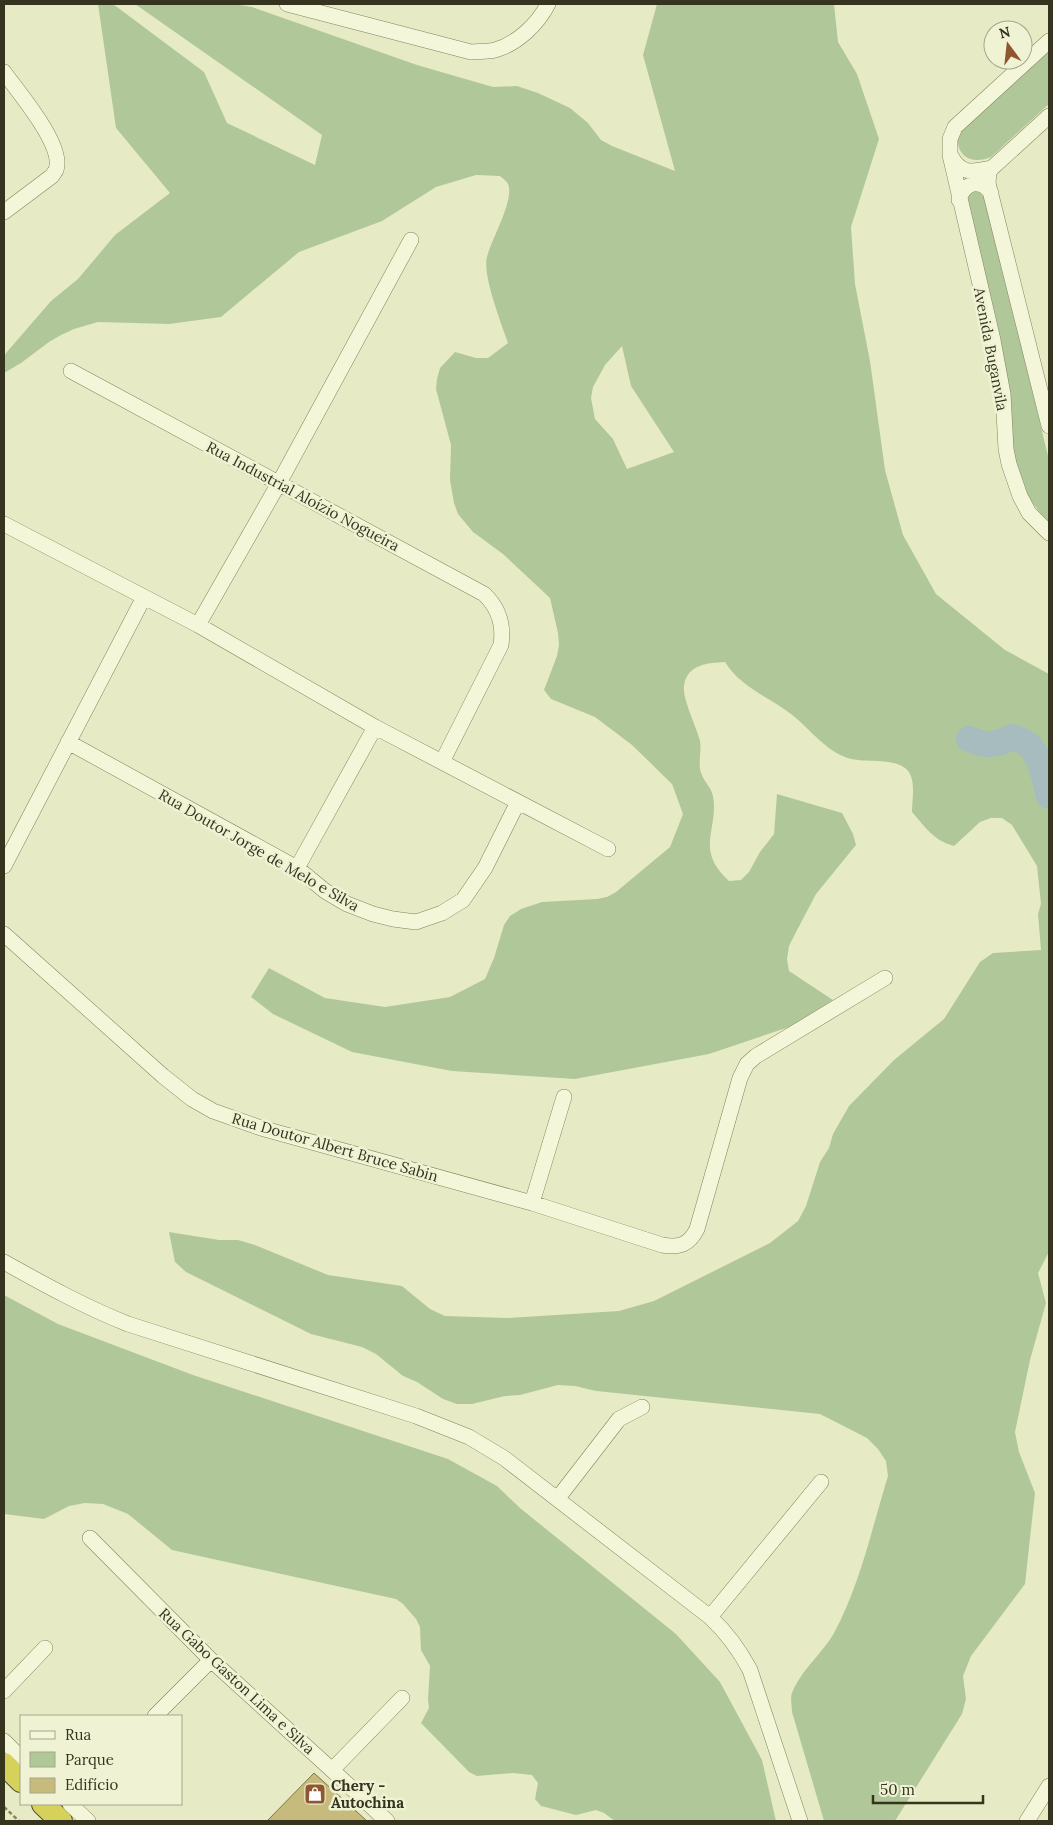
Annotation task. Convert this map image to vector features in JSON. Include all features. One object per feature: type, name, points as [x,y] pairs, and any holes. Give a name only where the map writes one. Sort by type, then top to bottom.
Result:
[{"type":"highway","points":[[4,1764],[20,1780]]},
{"type":"highway","points":[[44,1805],[61,1821]]},
{"type":"street","points":[[287,4],[471,52],[494,50],[513,42],[532,27],[548,4]]},
{"type":"street","name":"Avenida Buganvila","points":[[1049,41],[955,128],[950,138],[950,155],[959,200],[993,340],[1001,385],[1006,449],[1013,479],[1028,513],[1049,533]]},
{"type":"street","points":[[4,72],[49,135],[57,160],[56,170],[52,176],[4,212]]},
{"type":"street","points":[[959,200],[965,189],[976,184],[987,186],[990,180],[1049,116]]},
{"type":"street","points":[[950,155],[960,168],[972,171],[990,180],[1049,426]]},
{"type":"street","points":[[198,625],[412,240]]},
{"type":"street","name":"Rua Industrial Aloízio Nogueira","points":[[71,371],[484,594],[493,604],[500,618],[502,629],[501,645],[442,762]]},
{"type":"street","points":[[4,526],[198,625],[375,727],[608,849]]},
{"type":"street","points":[[4,866],[144,597]]},
{"type":"street","points":[[297,868],[375,727]]},
{"type":"street","name":"Rua Doutor Jorge de Melo e Silva","points":[[68,742],[297,868],[325,891],[347,904],[393,919],[416,922],[442,913],[463,900],[485,868],[518,802]]},
{"type":"street","name":"Rua Doutor Albert Bruce Sabin","points":[[4,934],[163,1076],[192,1099],[213,1110],[261,1128],[532,1203],[662,1245],[674,1247],[687,1243],[697,1229],[740,1078],[747,1064],[769,1048],[885,978]]},
{"type":"street","points":[[532,1203],[564,1097]]},
{"type":"street","points":[[4,1262],[97,1312],[128,1324],[416,1416],[469,1437],[504,1458],[710,1617],[734,1642],[750,1670],[800,1821]]},
{"type":"street","points":[[558,1498],[619,1419],[642,1407]]},
{"type":"street","points":[[710,1617],[820,1482]]},
{"type":"street","name":"Rua Gabo Gaston Lima e Silva","points":[[90,1538],[210,1660],[387,1821]]},
{"type":"street","points":[[4,1691],[45,1648]]},
{"type":"street","points":[[156,1715],[210,1660]]},
{"type":"street","points":[[332,1770],[402,1698]]},
{"type":"street","points":[[4,1742],[20,1757]]},
{"type":"street","points":[[1027,1821],[1049,1786]]},
{"type":"street","points":[[71,1805],[88,1821]]},
{"type":"path","points":[[4,1807],[19,1821]]},
{"type":"green space","points":[[98,4],[113,4],[204,72],[227,123],[315,165],[322,135],[135,4],[234,4],[252,7],[417,65],[493,87],[517,86],[538,93],[570,108],[588,123],[601,140],[675,171],[643,55],[657,4],[834,4],[838,42],[857,74],[879,139],[851,227],[855,284],[870,361],[885,470],[903,535],[936,594],[1005,650],[1049,674],[1049,1252],[1038,1273],[1046,1303],[1030,1360],[1015,1432],[1019,1452],[1035,1493],[1025,1584],[971,1656],[963,1676],[966,1699],[962,1714],[895,1821],[824,1821],[792,1712],[791,1702],[791,1695],[796,1685],[834,1633],[851,1596],[865,1556],[888,1476],[886,1461],[867,1438],[820,1414],[596,1391],[575,1386],[558,1385],[520,1395],[505,1396],[472,1404],[457,1404],[443,1399],[417,1382],[403,1376],[376,1354],[362,1347],[311,1334],[186,1272],[175,1262],[169,1232],[219,1240],[238,1240],[255,1245],[328,1275],[402,1286],[430,1309],[445,1316],[507,1318],[619,1311],[654,1301],[770,1243],[798,1221],[806,1206],[820,1162],[829,1148],[833,1134],[849,1106],[894,1060],[944,1019],[980,962],[993,953],[1041,950],[1038,914],[1041,904],[1037,866],[1012,825],[1002,818],[991,818],[980,822],[954,846],[941,840],[930,833],[912,812],[912,782],[909,772],[905,768],[892,763],[852,759],[837,753],[823,744],[791,714],[747,685],[731,671],[725,662],[705,664],[689,673],[684,691],[700,741],[701,771],[713,796],[714,808],[710,849],[719,870],[729,881],[741,880],[749,872],[760,852],[774,834],[777,794],[842,813],[853,834],[856,845],[816,894],[789,946],[787,959],[789,971],[833,1000],[789,1027],[709,1054],[575,1079],[452,1071],[352,1052],[273,1014],[251,997],[269,968],[325,998],[385,1007],[450,997],[485,979],[494,958],[504,925],[510,916],[521,909],[542,902],[597,899],[607,897],[616,892],[670,847],[683,814],[672,784],[632,745],[595,717],[551,699],[544,690],[557,656],[559,645],[550,598],[503,554],[473,532],[458,514],[454,503],[450,480],[451,445],[436,389],[437,379],[440,368],[455,352],[476,358],[488,358],[508,343],[493,300],[486,265],[489,250],[502,220],[508,199],[507,182],[500,176],[476,175],[436,187],[382,221],[299,252],[221,317],[169,324],[98,322],[61,335],[4,373],[6,353],[51,301],[78,279],[115,235],[170,193],[116,128]],"holes":[[[622,346],[631,386],[674,452],[627,469],[613,439],[595,419],[591,398],[593,387],[605,365]]]},
{"type":"green space","points":[[1049,49],[1049,104],[991,157],[976,160],[966,157],[958,144],[959,131],[1026,70],[1033,70],[1033,64]]},
{"type":"green space","points":[[974,192],[979,192],[985,198],[1049,460],[1049,522],[1031,500],[1013,458],[967,197]]},
{"type":"green space","points":[[4,1295],[58,1324],[193,1375],[448,1459],[497,1486],[520,1508],[676,1634],[720,1682],[762,1760],[776,1821],[615,1821],[596,1810],[576,1815],[541,1806],[535,1799],[538,1783],[532,1775],[513,1773],[477,1776],[469,1772],[421,1723],[429,1708],[430,1666],[421,1650],[420,1627],[416,1619],[396,1599],[172,1550],[128,1514],[103,1504],[85,1503],[69,1506],[44,1519],[4,1514]]},
{"type":"building","name":"Chery - Autochina","points":[[314,1773],[367,1821],[267,1821]]},
{"type":"waterway","points":[[969,739],[991,744],[1012,737],[1022,741],[1035,752],[1039,760],[1049,796]]},
{"type":"place","name":"Chery - Autochina","points":[[315,1794]]}]
